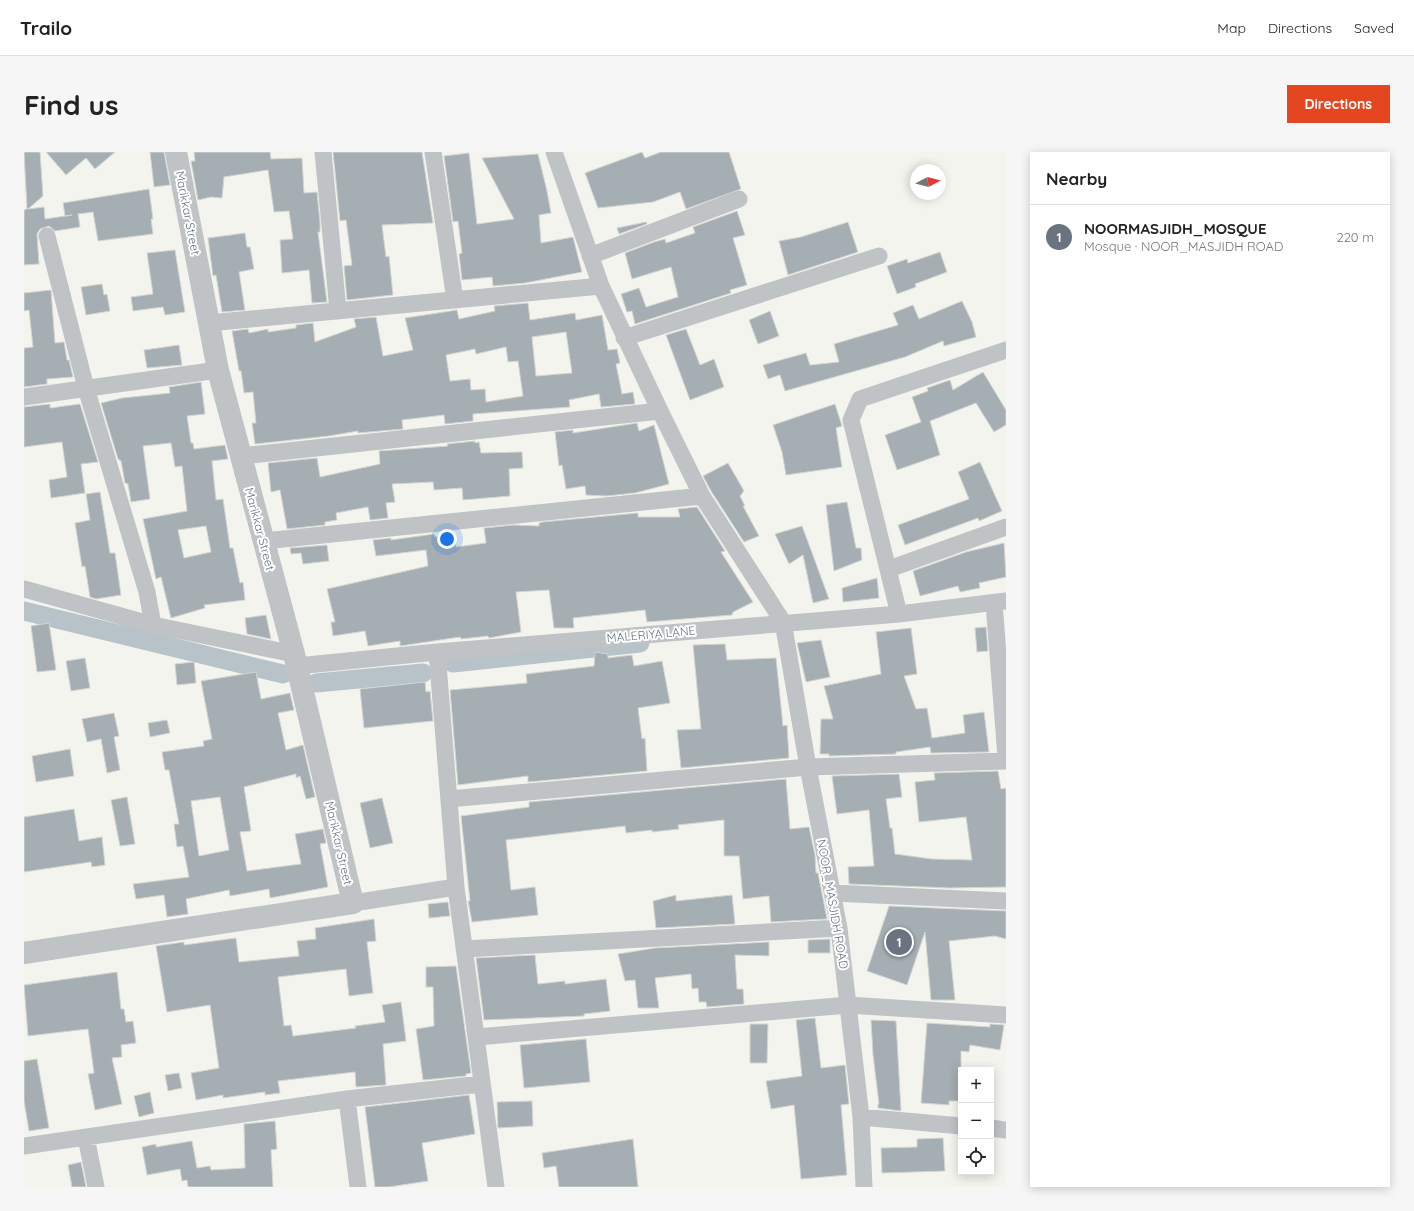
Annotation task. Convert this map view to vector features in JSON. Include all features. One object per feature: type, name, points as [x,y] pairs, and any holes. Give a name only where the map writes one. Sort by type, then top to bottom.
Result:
[{"type":"street","name":"Marikkar Street","points":[[176,152],[218,370],[295,660],[354,903]]},
{"type":"street","points":[[323,152],[338,311]]},
{"type":"street","points":[[433,152],[455,300]]},
{"type":"street","points":[[554,152],[601,286],[624,338],[660,412],[702,496],[784,622]]},
{"type":"street","points":[[590,256],[739,199]]},
{"type":"street","points":[[47,236],[86,388],[147,592],[153,625]]},
{"type":"street","points":[[624,338],[879,256]]},
{"type":"street","points":[[209,323],[601,286]]},
{"type":"street","points":[[899,614],[851,420],[860,400],[1006,350]]},
{"type":"street","points":[[24,397],[218,370]]},
{"type":"street","points":[[241,456],[660,412]]},
{"type":"street","points":[[264,541],[702,496]]},
{"type":"street","points":[[889,569],[1006,527]]},
{"type":"street","name":"MALERIYA LANE","points":[[24,589],[153,625],[295,660],[436,652],[784,622],[899,614],[1000,602]]},
{"type":"street","points":[[1000,602],[1006,757]]},
{"type":"street","name":"NOOR_MASJIDH ROAD","points":[[784,622],[808,767],[839,928],[861,1117],[864,1187]]},
{"type":"street","points":[[436,652],[456,887],[481,1084],[496,1187]]},
{"type":"street","points":[[449,799],[808,767],[1006,761]]},
{"type":"street","points":[[24,953],[456,887]]},
{"type":"street","points":[[833,893],[1006,901]]},
{"type":"street","points":[[464,949],[839,928]]},
{"type":"street","points":[[476,1037],[848,1005],[1006,1015]]},
{"type":"street","points":[[24,1146],[347,1099],[481,1084]]},
{"type":"street","points":[[347,1099],[358,1187]]},
{"type":"street","points":[[861,1117],[958,1126]]},
{"type":"street","points":[[994,1128],[1006,1130]]},
{"type":"street","points":[[86,1136],[96,1187]]},
{"type":"building","points":[[24,152],[40,152],[43,196],[28,209],[44,207],[45,219],[72,215],[65,216],[63,203],[149,189],[153,219],[151,219],[153,234],[98,241],[93,212],[78,214],[80,227],[55,231],[49,226],[40,229],[37,234],[39,264],[24,265],[24,210],[27,209]]},
{"type":"building","points":[[46,152],[115,152],[95,169],[86,158],[66,175]]},
{"type":"building","points":[[150,152],[164,152],[170,185],[154,187]]},
{"type":"building","points":[[194,152],[270,152],[271,159],[302,158],[304,193],[317,192],[320,222],[320,232],[318,232],[327,302],[312,303],[309,270],[282,273],[280,240],[293,239],[289,211],[274,212],[268,170],[224,177],[222,198],[211,197],[198,200],[191,161],[195,161]]},
{"type":"building","points":[[333,152],[422,152],[433,223],[382,225],[386,257],[389,256],[393,295],[347,300],[344,266],[352,265],[346,220],[340,221]]},
{"type":"building","points":[[642,152],[645,158],[661,152],[729,152],[741,189],[686,209],[680,192],[653,202],[598,208],[585,173]]},
{"type":"building","points":[[469,153],[477,224],[514,219],[482,158],[538,154],[551,213],[539,215],[541,243],[573,237],[582,272],[525,283],[493,286],[492,277],[462,280],[459,254],[462,253],[458,221],[453,222],[444,156]]},
{"type":"building","points":[[737,211],[745,235],[733,238],[747,285],[730,290],[731,293],[635,324],[632,311],[627,312],[621,294],[639,288],[646,307],[678,297],[671,267],[632,279],[625,253],[654,242],[665,239],[666,243],[695,233],[693,227]]},
{"type":"building","points":[[646,222],[647,224],[619,234],[617,228]]},
{"type":"building","points":[[848,222],[858,252],[788,275],[779,241],[801,237]]},
{"type":"building","points":[[245,233],[247,247],[250,247],[254,269],[239,272],[245,310],[222,312],[216,275],[213,276],[208,238]]},
{"type":"building","points":[[175,250],[185,312],[165,315],[163,307],[133,311],[131,297],[153,294],[147,253]]},
{"type":"building","points":[[940,252],[947,272],[915,284],[916,287],[897,294],[887,266],[907,259],[908,263]]},
{"type":"building","points":[[102,284],[104,295],[107,294],[110,311],[86,315],[81,287]]},
{"type":"building","points":[[51,290],[55,343],[64,342],[67,360],[69,360],[73,377],[47,379],[47,384],[24,387],[24,348],[33,347],[29,310],[24,311],[24,293]]},
{"type":"building","points":[[962,301],[972,322],[976,337],[944,346],[943,341],[905,357],[785,391],[780,375],[768,379],[763,365],[806,353],[810,365],[839,362],[834,344],[898,325],[893,313],[913,305],[919,319]]},
{"type":"building","points":[[528,303],[530,320],[575,313],[576,320],[602,315],[608,350],[617,349],[620,363],[616,364],[622,394],[633,392],[635,404],[601,407],[599,394],[569,400],[570,407],[473,414],[473,421],[445,424],[444,415],[402,420],[403,429],[358,433],[358,431],[329,436],[255,444],[252,423],[256,423],[253,392],[244,393],[241,371],[239,371],[232,331],[248,329],[249,333],[268,329],[268,332],[296,328],[296,325],[313,323],[315,342],[356,327],[354,319],[376,317],[383,356],[413,350],[405,318],[457,310],[459,319],[495,311],[494,306]],"holes":[[[566,332],[572,373],[536,376],[532,337]],[[506,347],[508,362],[518,361],[523,396],[486,402],[485,389],[471,390],[470,379],[450,381],[446,355],[475,349],[476,354]]]},
{"type":"building","points":[[770,311],[779,336],[758,344],[749,320]]},
{"type":"building","points":[[686,329],[700,365],[714,359],[724,387],[690,400],[666,335]]},
{"type":"building","points":[[179,345],[182,365],[147,368],[144,350]]},
{"type":"building","points":[[983,372],[1006,410],[1006,425],[994,432],[976,403],[930,421],[940,455],[897,470],[885,435],[921,422],[912,397],[928,391],[927,388],[950,380],[953,390]]},
{"type":"building","points":[[201,382],[205,414],[187,416],[191,443],[193,443],[194,449],[225,445],[228,459],[212,461],[216,500],[223,499],[230,548],[233,548],[240,583],[243,582],[245,600],[204,605],[205,608],[171,618],[161,577],[156,579],[143,519],[187,511],[182,466],[175,467],[171,443],[143,446],[150,499],[131,502],[128,484],[125,483],[121,461],[118,459],[101,403],[122,398],[170,393],[169,387]],"holes":[[[206,526],[211,552],[184,558],[178,530]]]},
{"type":"building","points":[[50,404],[50,408],[80,404],[98,462],[81,464],[85,493],[51,498],[49,480],[67,477],[62,442],[24,447],[24,407]]},
{"type":"building","points":[[835,404],[842,426],[836,428],[842,467],[786,475],[782,452],[773,425]]},
{"type":"building","points":[[637,423],[639,431],[654,425],[669,484],[635,493],[606,496],[586,495],[585,486],[566,489],[562,465],[559,466],[555,432],[573,430],[573,433]]},
{"type":"building","points":[[475,441],[475,443],[479,442],[481,453],[522,452],[523,468],[509,469],[510,496],[463,500],[462,488],[434,490],[433,482],[392,484],[395,502],[386,503],[388,518],[370,520],[368,507],[336,513],[337,520],[325,522],[325,525],[287,529],[280,490],[271,492],[268,463],[317,458],[320,477],[380,464],[379,451],[448,446],[447,444]]},
{"type":"building","points":[[980,462],[1002,511],[979,521],[978,518],[905,545],[898,525],[969,499],[958,472]]},
{"type":"building","points":[[728,463],[744,491],[740,496],[745,506],[743,506],[759,536],[744,542],[703,476]]},
{"type":"building","points":[[100,492],[110,553],[115,553],[121,595],[96,599],[90,597],[85,566],[82,567],[75,523],[90,520],[86,494]]},
{"type":"building","points":[[847,502],[856,548],[861,548],[862,560],[834,571],[826,505]]},
{"type":"building","points":[[697,507],[725,551],[721,552],[753,602],[733,612],[732,615],[647,622],[645,610],[573,618],[574,628],[554,628],[549,590],[516,592],[521,632],[489,638],[488,636],[461,639],[460,637],[400,646],[400,641],[368,646],[365,631],[333,636],[331,622],[335,622],[327,589],[428,566],[426,550],[376,556],[373,540],[391,538],[391,540],[434,534],[435,537],[455,535],[456,547],[486,543],[484,528],[513,525],[539,526],[539,523],[542,522],[638,513],[638,517],[680,517],[678,509]]},
{"type":"building","points":[[802,526],[829,599],[813,603],[803,555],[789,564],[775,534]]},
{"type":"building","points":[[1004,543],[1006,577],[979,583],[980,588],[960,592],[958,586],[920,596],[913,571],[966,552]]},
{"type":"building","points":[[327,545],[329,561],[303,564],[301,553],[291,554],[290,548]]},
{"type":"building","points":[[877,578],[879,598],[843,602],[842,588]]},
{"type":"building","points":[[266,615],[271,639],[247,634],[245,618]]},
{"type":"building","points":[[49,623],[56,670],[37,672],[31,626]]},
{"type":"building","points":[[986,627],[988,651],[977,652],[975,628]]},
{"type":"building","points":[[911,628],[917,674],[904,676],[916,709],[927,708],[932,738],[965,733],[963,715],[984,712],[989,752],[931,753],[930,747],[896,752],[896,754],[829,756],[829,754],[820,754],[821,719],[833,719],[824,686],[881,674],[876,632]]},
{"type":"building","points":[[821,640],[830,677],[806,682],[797,643]]},
{"type":"building","points":[[725,644],[727,660],[776,658],[783,726],[787,725],[789,758],[681,768],[677,730],[701,729],[693,645]]},
{"type":"building","points":[[595,652],[608,654],[608,658],[632,655],[634,666],[662,661],[670,703],[638,708],[642,739],[645,738],[647,771],[528,782],[528,776],[458,785],[450,690],[527,683],[526,674],[594,666]]},
{"type":"building","points":[[85,658],[90,688],[71,691],[66,661]]},
{"type":"building","points":[[194,662],[196,683],[177,685],[175,664]]},
{"type":"building","points":[[256,672],[261,699],[290,693],[294,710],[278,713],[286,750],[303,745],[315,797],[306,799],[300,776],[296,778],[296,774],[244,787],[251,831],[240,832],[247,871],[301,864],[295,834],[323,829],[326,843],[320,844],[328,887],[270,898],[269,889],[230,896],[229,890],[186,899],[188,914],[167,917],[164,895],[136,899],[133,884],[189,877],[183,846],[177,847],[174,824],[179,824],[169,770],[165,770],[162,752],[204,746],[203,741],[212,739],[201,681]],"holes":[[[220,797],[229,850],[199,856],[191,801]]]},
{"type":"building","points":[[425,682],[426,692],[430,691],[433,721],[364,728],[360,689]]},
{"type":"building","points":[[114,713],[119,736],[114,737],[120,770],[107,773],[101,739],[87,742],[82,719]]},
{"type":"building","points":[[167,720],[170,733],[150,737],[148,723]]},
{"type":"building","points":[[70,749],[74,776],[36,782],[32,756]]},
{"type":"building","points":[[998,771],[1001,789],[1006,788],[1006,887],[950,888],[849,884],[848,867],[874,866],[869,810],[837,814],[832,776],[899,774],[902,797],[886,799],[890,828],[892,828],[895,854],[932,859],[972,860],[966,817],[919,822],[915,782],[935,780],[934,773]]},
{"type":"building","points":[[786,779],[790,829],[809,827],[815,855],[816,873],[818,873],[827,919],[771,922],[769,896],[743,899],[739,856],[724,856],[724,820],[678,825],[679,829],[652,832],[652,830],[626,833],[625,826],[506,840],[511,890],[535,887],[538,915],[472,922],[468,901],[470,901],[461,816],[529,807],[529,802]]},
{"type":"building","points":[[127,797],[135,844],[120,846],[111,800]]},
{"type":"building","points":[[382,798],[393,843],[370,848],[360,803]]},
{"type":"building","points":[[74,809],[79,841],[102,837],[105,865],[92,867],[91,862],[24,872],[24,817]]},
{"type":"building","points":[[676,895],[676,901],[732,895],[735,924],[656,928],[653,901]]},
{"type":"building","points":[[448,902],[450,916],[429,918],[428,904]]},
{"type":"building","points":[[889,906],[1006,911],[1006,939],[995,936],[949,941],[955,1000],[931,1000],[925,932],[907,985],[867,971]]},
{"type":"building","points":[[374,919],[376,941],[367,942],[373,993],[349,996],[346,969],[278,977],[284,1026],[291,1025],[293,1036],[356,1028],[355,1026],[385,1022],[382,1005],[401,1002],[406,1041],[383,1044],[386,1085],[356,1087],[355,1072],[278,1081],[280,1093],[265,1095],[265,1092],[223,1098],[223,1095],[196,1100],[191,1073],[219,1068],[210,1005],[167,1012],[156,946],[184,942],[184,945],[236,938],[239,962],[299,956],[297,941],[316,939],[315,928]]},
{"type":"building","points":[[830,939],[830,953],[808,953],[808,940]]},
{"type":"building","points":[[769,942],[769,956],[735,955],[737,989],[743,989],[744,1004],[707,1007],[706,1002],[699,1002],[698,988],[692,989],[691,974],[655,978],[659,1008],[638,1008],[635,980],[625,981],[618,954],[655,948]]},
{"type":"building","points":[[535,955],[538,984],[565,981],[565,984],[606,979],[610,1011],[584,1014],[584,1016],[484,1020],[476,958]]},
{"type":"building","points":[[456,966],[471,1073],[466,1074],[466,1076],[423,1080],[416,1029],[434,1026],[433,987],[426,987],[426,967]]},
{"type":"building","points":[[117,972],[121,1009],[124,1009],[126,1022],[133,1021],[136,1043],[121,1045],[122,1057],[112,1058],[122,1104],[95,1110],[88,1074],[94,1073],[88,1029],[28,1036],[24,985]]},
{"type":"building","points":[[815,1018],[821,1068],[845,1065],[849,1104],[841,1105],[847,1175],[801,1179],[794,1105],[771,1109],[766,1081],[802,1076],[796,1020]]},
{"type":"building","points":[[871,1020],[896,1021],[901,1111],[878,1108],[879,1104],[873,1055]]},
{"type":"building","points":[[927,1023],[990,1027],[990,1024],[1004,1025],[1000,1050],[970,1045],[969,1052],[961,1051],[961,1067],[958,1067],[958,1101],[949,1101],[949,1105],[921,1103]]},
{"type":"building","points":[[750,1024],[768,1024],[767,1063],[750,1063]]},
{"type":"building","points":[[586,1039],[590,1082],[524,1088],[520,1045]]},
{"type":"building","points":[[37,1059],[49,1128],[29,1131],[24,1101],[24,1061]]},
{"type":"building","points":[[179,1073],[182,1088],[168,1091],[165,1075]]},
{"type":"building","points":[[150,1092],[154,1113],[139,1117],[134,1096]]},
{"type":"building","points":[[469,1095],[475,1134],[422,1143],[428,1181],[389,1187],[375,1187],[365,1107]]},
{"type":"building","points":[[532,1101],[533,1126],[498,1128],[497,1102]]},
{"type":"building","points":[[275,1121],[277,1149],[271,1150],[273,1187],[188,1187],[187,1180],[182,1181],[180,1169],[147,1175],[142,1147],[156,1144],[156,1147],[192,1141],[197,1168],[210,1166],[211,1170],[245,1168],[244,1124]]},
{"type":"building","points":[[943,1138],[945,1171],[882,1173],[881,1148],[917,1147],[917,1139]]},
{"type":"building","points":[[633,1139],[638,1187],[559,1187],[556,1166],[544,1168],[542,1153]]},
{"type":"building","points":[[81,1162],[86,1187],[72,1187],[68,1165]]},
{"type":"waterway","points":[[24,611],[283,674]]},
{"type":"waterway","points":[[453,663],[640,643]]},
{"type":"waterway","points":[[316,683],[423,673]]},
{"type":"place","name":"NOORMASJIDH_MOSQUE","points":[[899,942]]}]
